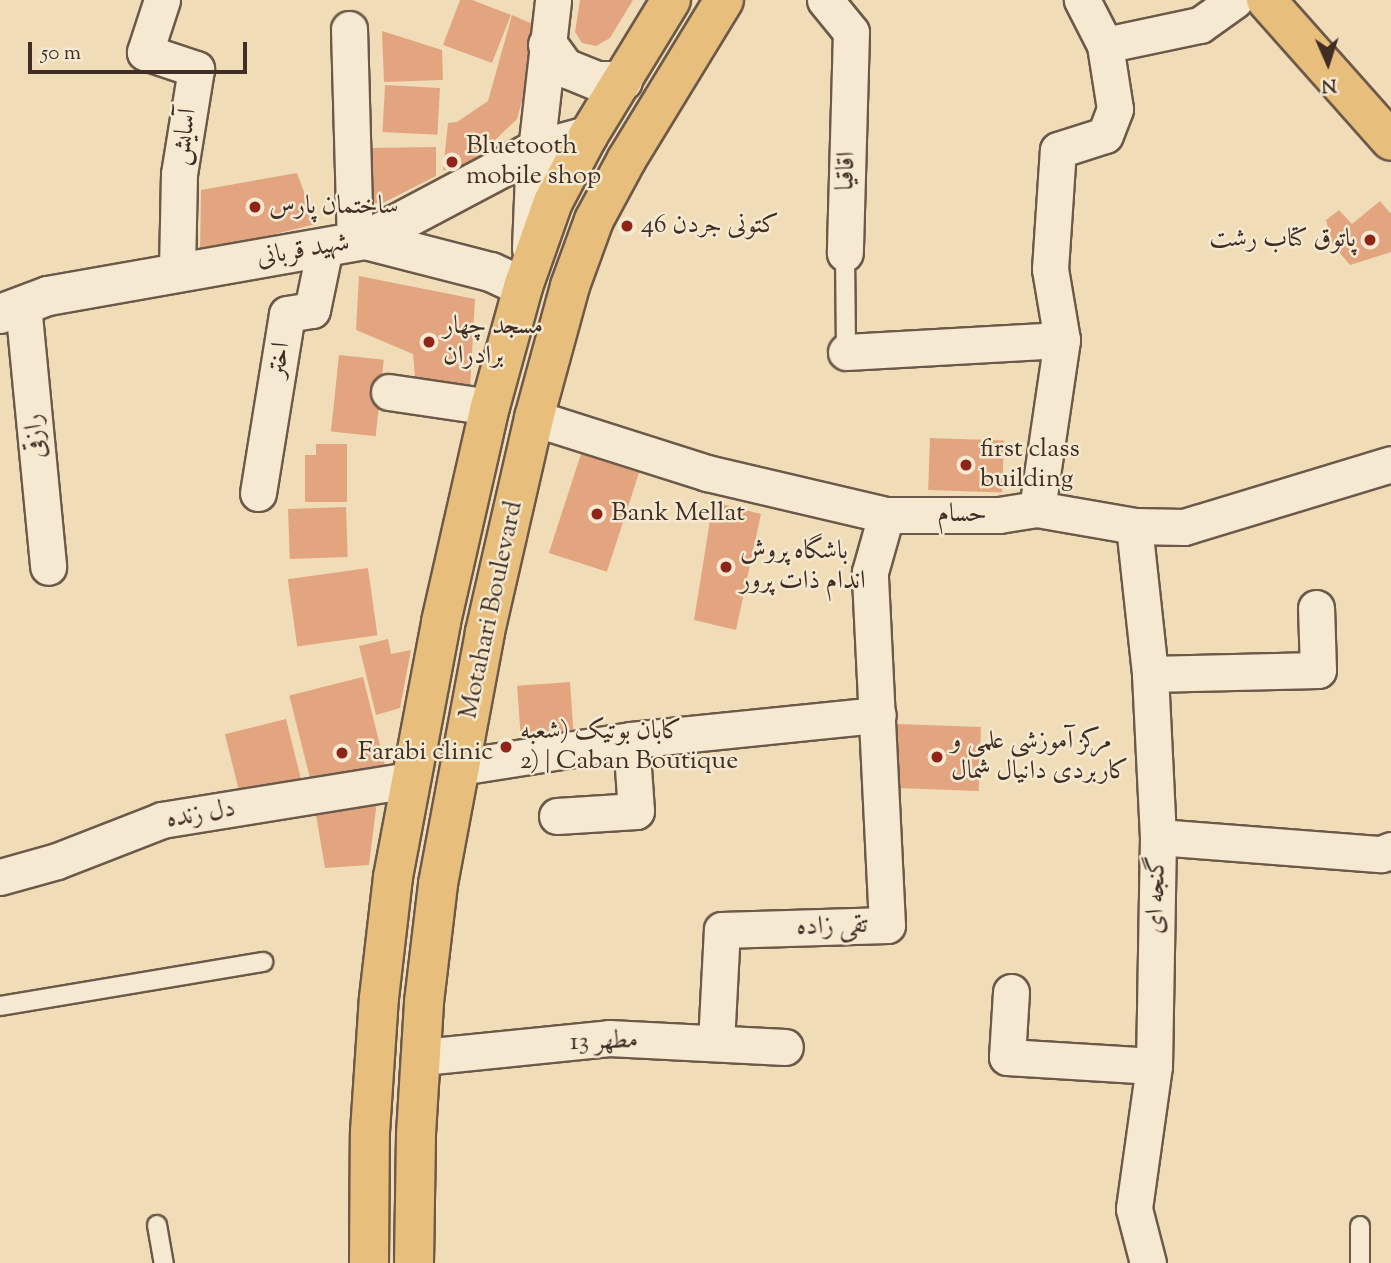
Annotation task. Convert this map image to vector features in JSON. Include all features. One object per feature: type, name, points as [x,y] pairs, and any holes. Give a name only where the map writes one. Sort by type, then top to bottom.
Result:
[{"type":"main road","name":"Motahari Boulevard","points":[[369,1263],[370,1132],[379,998],[393,877],[409,780],[441,622],[490,407],[527,275],[553,202],[588,136],[671,0]]},
{"type":"main road","name":"Motahari Boulevard","points":[[414,1263],[416,1134],[425,1002],[438,884],[485,632],[534,418],[570,286],[594,220],[627,159],[724,0]]},
{"type":"main road","points":[[1266,0],[1391,141]]},
{"type":"main road","points":[[409,780],[460,767]]},
{"type":"street","name":"آسایش","points":[[162,0],[145,52],[196,69],[179,174],[177,273]]},
{"type":"street","points":[[349,29],[349,243],[491,272],[527,275],[536,150],[553,0]]},
{"type":"street","name":"اقاقیا","points":[[825,0],[851,32],[845,253]]},
{"type":"street","points":[[1037,509],[1062,340],[1050,269],[1058,150],[1105,135],[1115,109],[1105,46],[1082,0]]},
{"type":"street","points":[[1105,46],[1200,25],[1235,0]]},
{"type":"street","points":[[548,45],[565,68],[598,81],[623,81]]},
{"type":"street","name":"شهید قربانی","points":[[12,310],[48,296],[349,243],[536,150],[588,136]]},
{"type":"street","name":"اختر","points":[[258,493],[287,314],[312,310],[349,243]]},
{"type":"street","name":"رازقی","points":[[12,310],[48,568]]},
{"type":"street","points":[[846,352],[1062,340]]},
{"type":"street","points":[[389,392],[490,407]]},
{"type":"street","name":"حسام","points":[[534,418],[707,473],[886,515],[999,515],[1037,509],[1134,526],[1184,527],[1391,464]]},
{"type":"street","name":"تقی زاده","points":[[716,1043],[722,930],[887,925],[870,572],[886,515]]},
{"type":"street","name":"گنجه ای","points":[[1134,526],[1150,674],[1158,837],[1154,1066],[1134,1209],[1148,1263]]},
{"type":"street","points":[[1150,674],[1318,670],[1316,608]]},
{"type":"street","points":[[460,767],[631,740],[878,715]]},
{"type":"street","points":[[557,816],[636,811],[631,740]]},
{"type":"street","name":"دل زنده","points":[[0,877],[57,860],[162,820],[409,780]]},
{"type":"street","points":[[1158,837],[1381,854],[1391,850]]},
{"type":"street","points":[[1011,992],[1007,1057],[1154,1066]]},
{"type":"street","name":"مطهر 13","points":[[423,1057],[608,1038],[785,1047]]},
{"type":"lane","name":"اقاقیا","points":[[845,253],[846,352]]},
{"type":"lane","points":[[0,1006],[263,961]]},
{"type":"lane","points":[[157,1225],[164,1263]]},
{"type":"lane","points":[[1360,1226],[1360,1263]]},
{"type":"building","points":[[460,0],[472,0],[511,15],[492,63],[443,45]]},
{"type":"building","points":[[580,0],[633,0],[610,38],[596,46],[582,43],[575,32]]},
{"type":"building","points":[[512,15],[542,28],[517,119],[465,169],[443,170],[448,123],[457,122],[488,101]]},
{"type":"building","points":[[382,31],[442,50],[443,80],[384,82]]},
{"type":"building","points":[[385,85],[440,88],[437,135],[383,132]]},
{"type":"building","points":[[436,147],[436,176],[383,203],[365,203],[364,148]]},
{"type":"building","name":"ساختمان پارس","points":[[297,173],[316,224],[200,252],[201,190]]},
{"type":"building","points":[[1380,201],[1391,214],[1391,252],[1350,265],[1333,245],[1326,220],[1339,210],[1352,224]]},
{"type":"building","name":"مسجد چهار برادران","points":[[359,276],[475,299],[470,391],[415,377],[413,354],[356,330]]},
{"type":"building","points":[[339,355],[384,360],[376,436],[331,432]]},
{"type":"building","name":"first class building","points":[[930,438],[1004,441],[1002,493],[928,490]]},
{"type":"building","points":[[316,444],[347,444],[347,502],[305,502],[305,455],[316,455]]},
{"type":"building","name":"Bank Mellat","points":[[581,454],[639,473],[607,572],[549,553]]},
{"type":"building","name":"باشگاه پروش اندام ذات پرور","points":[[713,502],[761,514],[736,630],[694,620]]},
{"type":"building","points":[[346,507],[348,557],[290,559],[288,509]]},
{"type":"building","points":[[368,568],[377,635],[297,647],[288,579]]},
{"type":"building","points":[[388,639],[391,654],[411,650],[400,708],[376,715],[359,646]]},
{"type":"building","points":[[363,677],[387,772],[313,790],[289,695]]},
{"type":"building","points":[[570,682],[574,733],[521,737],[517,686]]},
{"type":"building","points":[[286,719],[301,781],[240,796],[225,734]]},
{"type":"building","name":"مرکز آموزشی علمی و کاربردی دانیال شمال","points":[[897,724],[981,727],[979,791],[895,788]]},
{"type":"building","points":[[377,801],[369,865],[325,868],[316,815]]},
{"type":"place","name":"Bluetooth mobile shop","points":[[452,162]]},
{"type":"place","name":"ساختمان پارس","points":[[255,207]]},
{"type":"place","name":"کتونی جردن 46","points":[[627,226]]},
{"type":"place","name":"پاتوق کتاب رشت","points":[[1370,240]]},
{"type":"place","name":"مسجد چهار برادران","points":[[429,342]]},
{"type":"place","name":"first class building","points":[[966,465]]},
{"type":"place","name":"Bank Mellat","points":[[597,514]]},
{"type":"place","name":"باشگاه پروش اندام ذات پرور","points":[[726,567]]},
{"type":"place","name":"کابان بوتیک (شعبه 2) | Caban Boutique","points":[[506,747]]},
{"type":"place","name":"Farabi clinic","points":[[342,753]]},
{"type":"place","name":"مرکز آموزشی علمی و کاربردی دانیال شمال","points":[[937,757]]}]
